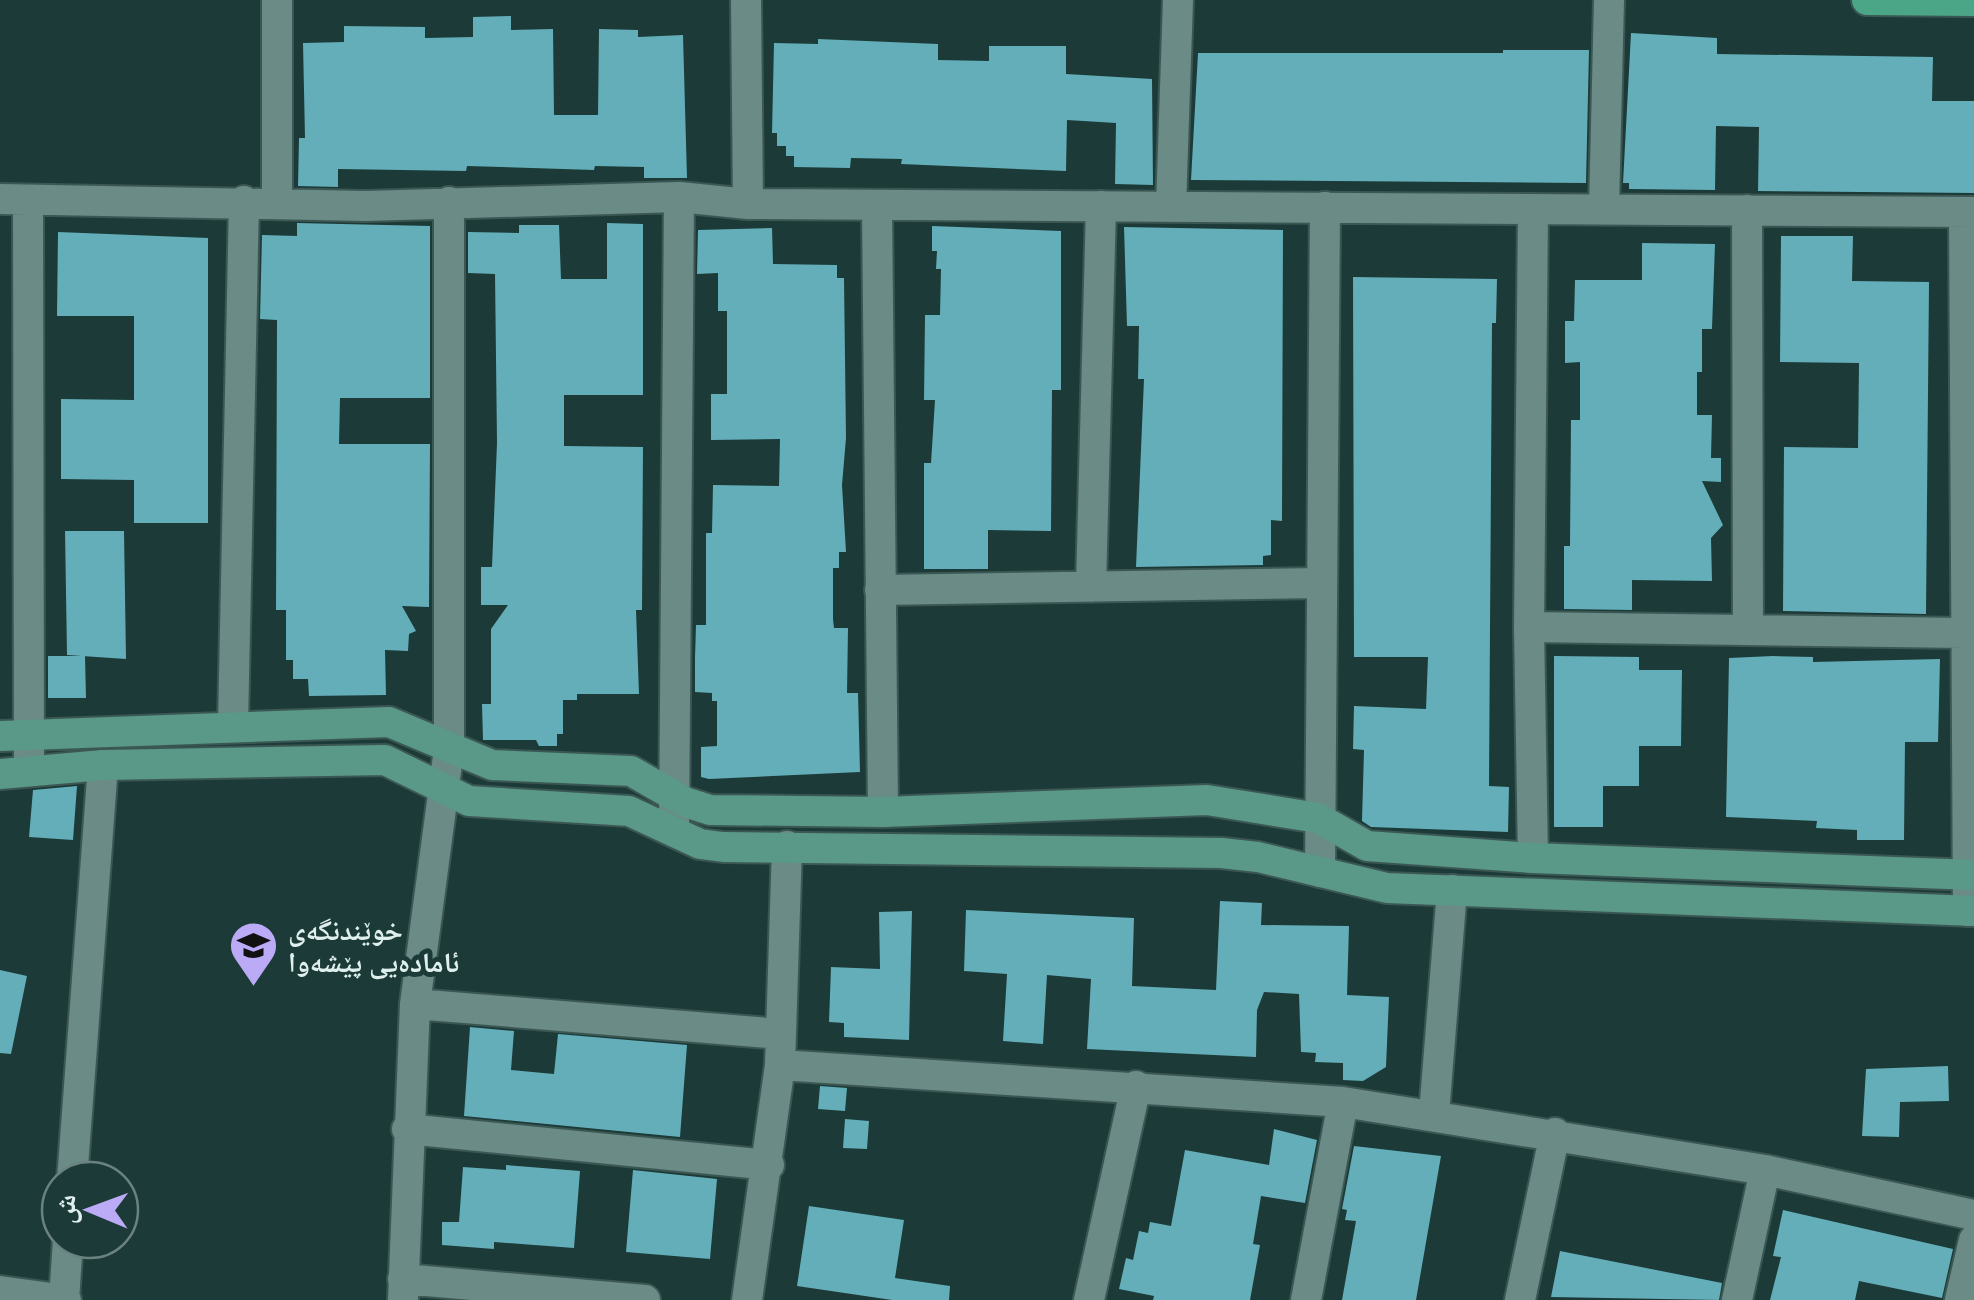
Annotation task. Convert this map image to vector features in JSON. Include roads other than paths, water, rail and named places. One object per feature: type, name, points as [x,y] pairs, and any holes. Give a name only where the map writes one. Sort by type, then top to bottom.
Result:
[{"type":"main road","points":[[1866,0],[1974,2]]},
{"type":"street","points":[[276,204],[278,0]]},
{"type":"street","points":[[746,0],[748,204]]},
{"type":"street","points":[[1171,207],[1178,0]]},
{"type":"street","points":[[1604,209],[1608,0]]},
{"type":"street","points":[[674,830],[679,197]]},
{"type":"street","points":[[679,197],[748,204],[1969,212],[1965,634],[1971,911],[1370,886],[1221,853],[723,847],[700,844],[630,811],[469,801],[385,760],[102,765],[14,772],[14,199],[244,201],[276,204],[679,197]]},
{"type":"street","points":[[233,725],[244,201]]},
{"type":"street","points":[[449,202],[449,748],[415,1004],[403,1290],[645,1300]]},
{"type":"street","points":[[876,205],[882,812]]},
{"type":"street","points":[[1091,587],[1101,206]]},
{"type":"street","points":[[1320,872],[1325,208]]},
{"type":"street","points":[[1532,209],[1529,626],[1533,858]]},
{"type":"street","points":[[1747,210],[1748,630]]},
{"type":"street","points":[[880,590],[1322,583]]},
{"type":"street","points":[[1529,626],[1965,634]]},
{"type":"street","points":[[14,735],[389,722],[477,761],[507,767],[631,771],[710,810],[882,812],[1207,800],[1318,818],[1367,846],[1533,858],[1971,875]]},
{"type":"street","points":[[73,1160],[102,765]]},
{"type":"street","points":[[747,1300],[769,1165],[780,1065],[787,846]]},
{"type":"street","points":[[1434,1114],[1452,890]]},
{"type":"street","points":[[415,1004],[781,1034]]},
{"type":"street","points":[[780,1065],[1343,1102],[1765,1170],[1974,1215]]},
{"type":"street","points":[[1089,1300],[1136,1086]]},
{"type":"street","points":[[1306,1300],[1343,1102]]},
{"type":"street","points":[[407,1128],[769,1165]]},
{"type":"street","points":[[1520,1300],[1556,1134]]},
{"type":"street","points":[[1736,1300],[1765,1170]]},
{"type":"street","points":[[1960,1300],[1974,1240]]},
{"type":"street","points":[[0,1291],[65,1300],[67,1260]]},
{"type":"place","name":"خوێندنگەی ئامادەیی پێشەوا","points":[[253,988]]}]
